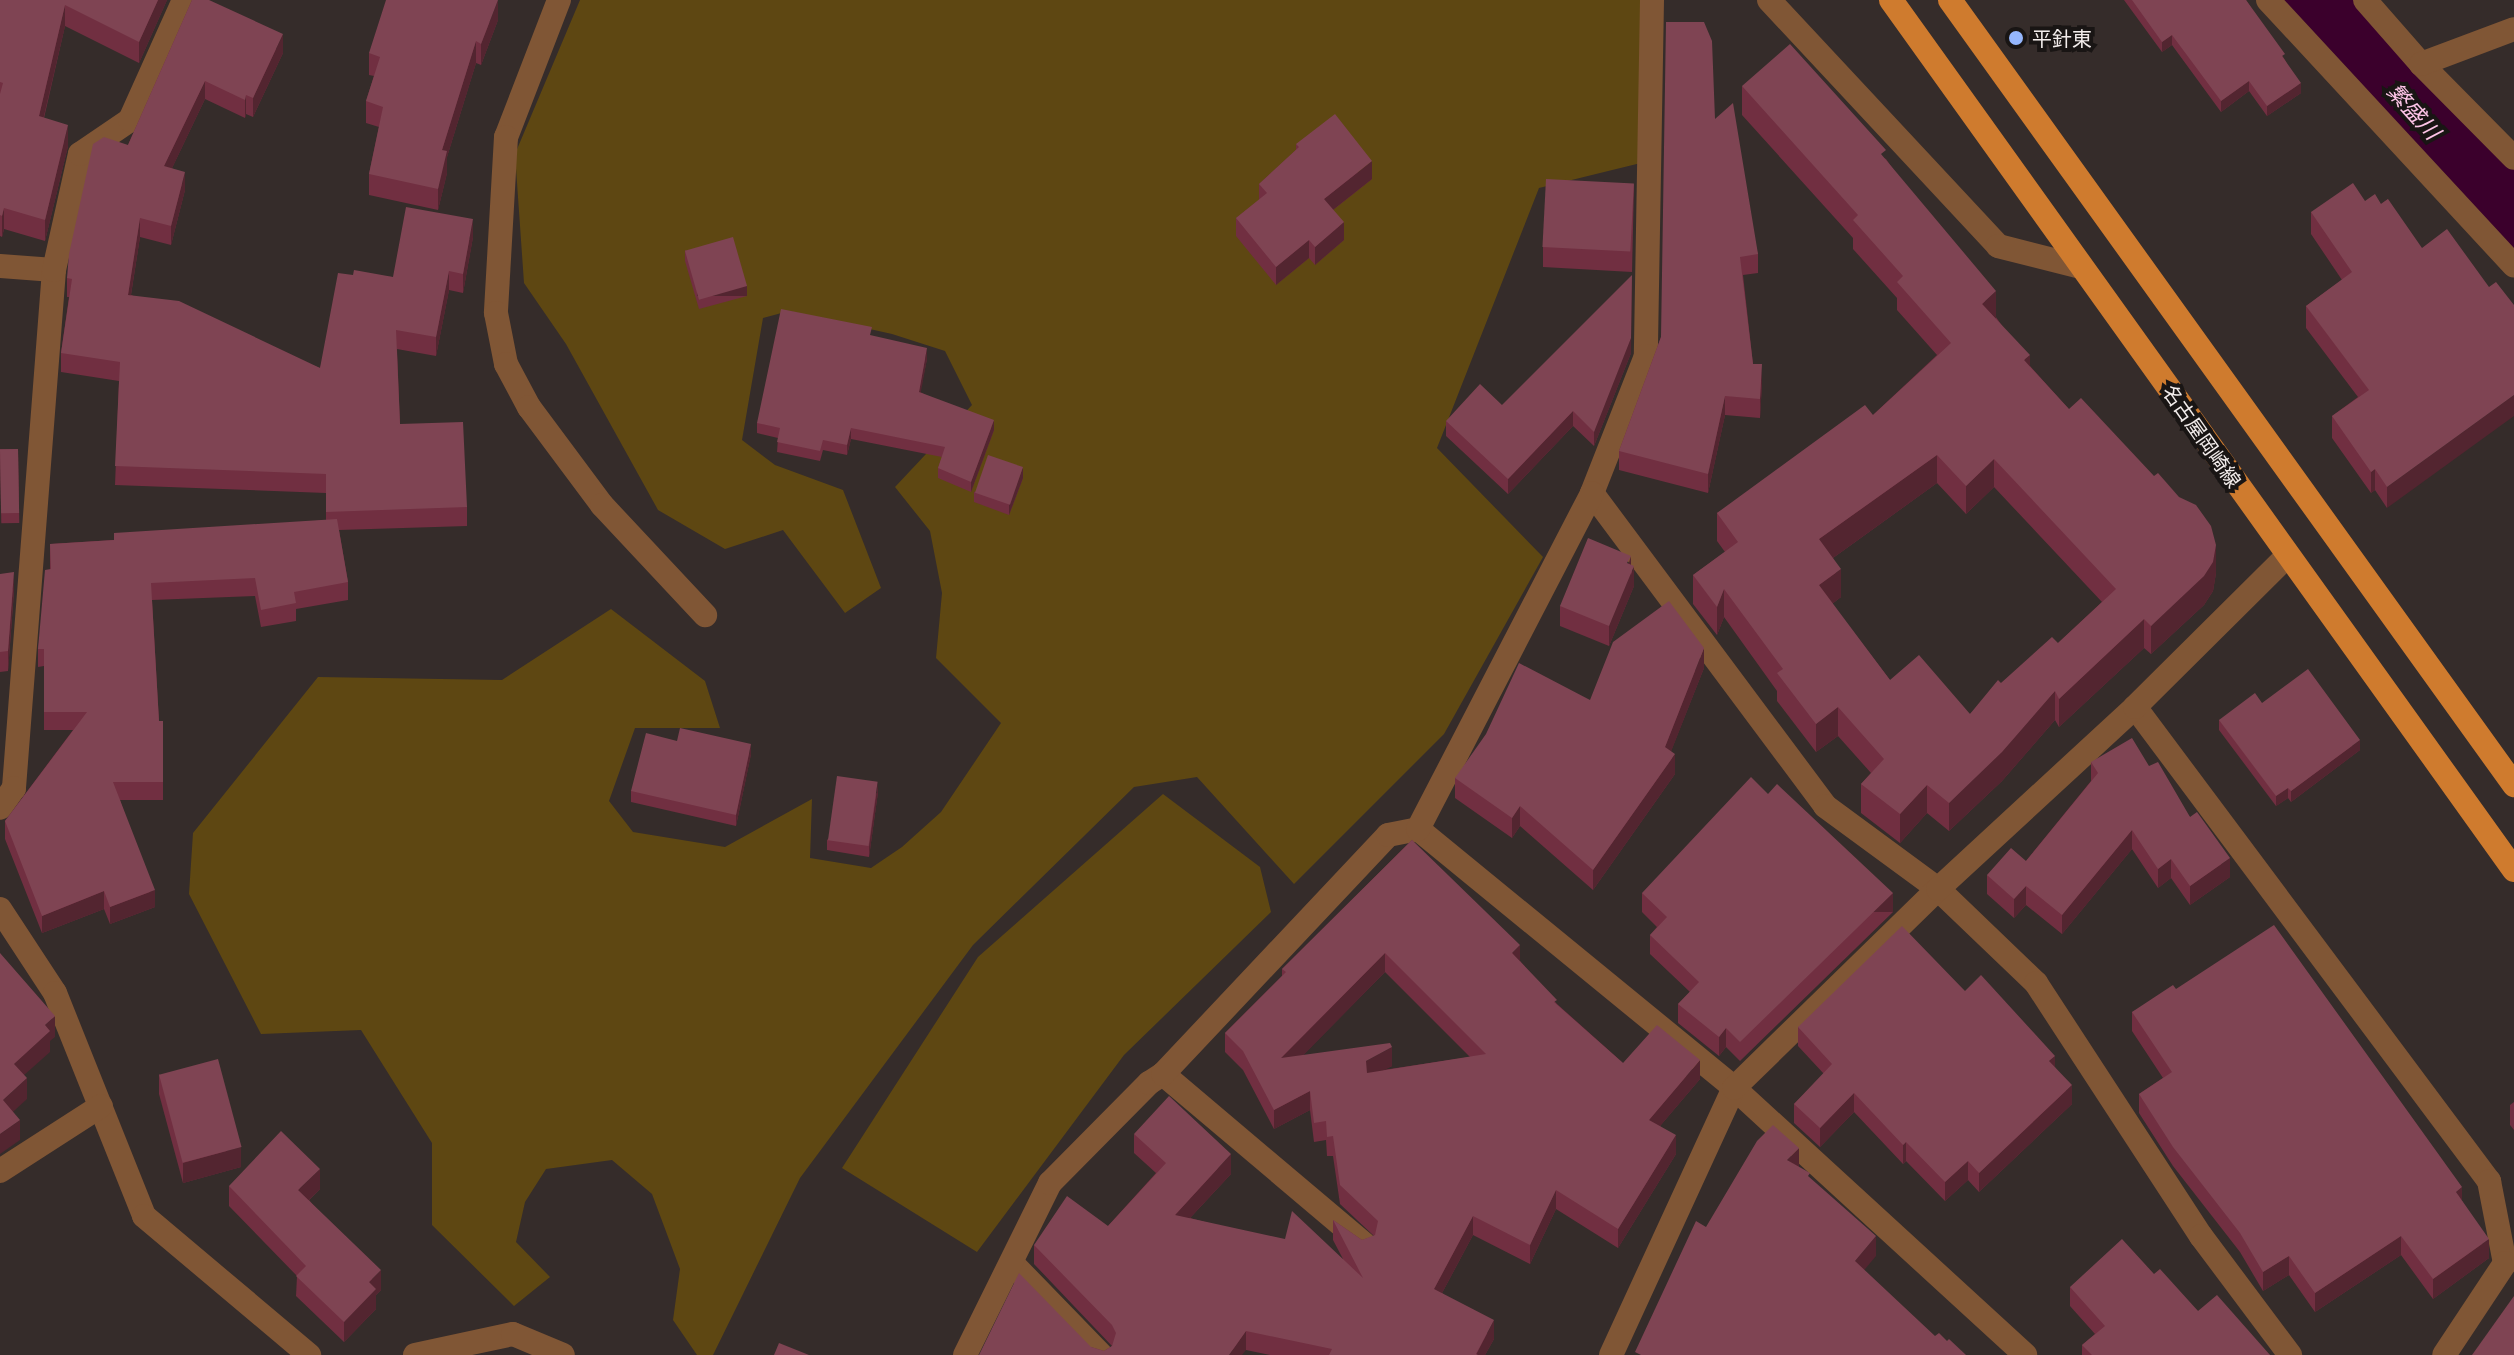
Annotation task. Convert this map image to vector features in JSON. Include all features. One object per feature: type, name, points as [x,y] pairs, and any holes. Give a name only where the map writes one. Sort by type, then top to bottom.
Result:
[{"type":"main road","name":"名古屋岡崎線","points":[[1891,0],[2514,870]]},
{"type":"main road","points":[[1950,0],[2514,785]]},
{"type":"street","points":[[0,808],[14,788],[54,270],[80,154],[130,120],[184,0]]},
{"type":"street","points":[[559,0],[506,137],[496,313],[506,364],[529,407],[602,505],[705,615]]},
{"type":"street","points":[[1418,829],[1592,493],[1646,356],[1652,0]]},
{"type":"street","points":[[1769,0],[1998,246],[2081,267]]},
{"type":"street","points":[[2268,0],[2514,266]]},
{"type":"street","points":[[2365,0],[2421,64],[2514,158]]},
{"type":"street","points":[[2421,64],[2514,29]]},
{"type":"street","points":[[0,266],[54,270]]},
{"type":"street","points":[[1592,493],[1825,806],[1938,889],[2036,983],[2192,1224],[2290,1355]]},
{"type":"street","points":[[1611,1355],[1734,1088],[1938,889],[2135,707],[2287,556]]},
{"type":"street","points":[[2135,707],[2489,1181],[2505,1263],[2444,1355]]},
{"type":"street","points":[[965,1355],[1050,1183],[1149,1083],[1163,1074],[1388,835],[1418,829]]},
{"type":"street","points":[[1418,829],[1734,1088],[2025,1355]]},
{"type":"street","points":[[0,909],[55,993],[144,1216],[309,1355]]},
{"type":"street","points":[[1163,1074],[1364,1244]]},
{"type":"street","points":[[0,1171],[101,1106]]},
{"type":"street","points":[[1012,1263],[1101,1355]]},
{"type":"street","points":[[415,1355],[513,1334],[563,1355]]},
{"type":"shaded area","points":[[580,0],[1653,0],[1653,160],[1539,188],[1437,448],[1543,557],[1444,734],[1294,884],[1197,777],[1134,787],[973,945],[800,1178],[713,1355],[697,1355],[673,1320],[680,1269],[652,1194],[612,1160],[546,1169],[525,1202],[516,1242],[550,1277],[514,1306],[432,1225],[432,1143],[361,1030],[261,1034],[189,894],[193,833],[318,677],[502,680],[611,609],[705,681],[720,728],[635,728],[609,801],[633,832],[725,847],[812,799],[810,858],[871,868],[902,847],[941,812],[1001,723],[936,658],[942,593],[930,531],[895,487],[972,405],[945,351],[892,334],[789,311],[763,318],[742,440],[775,465],[843,490],[881,588],[845,613],[783,530],[725,549],[658,510],[566,344],[524,283],[515,154]]},
{"type":"shaded area","points":[[1163,794],[1260,867],[1271,912],[1124,1055],[977,1252],[842,1168],[978,957]]},
{"type":"building","points":[[0,0],[158,0],[139,42],[65,5],[39,116],[68,125],[45,220],[4,208],[0,215],[0,94],[3,83],[0,82]]},
{"type":"building","points":[[192,0],[209,0],[283,34],[253,98],[246,95],[245,100],[205,81],[164,166],[185,172],[171,226],[140,218],[128,295],[179,301],[320,368],[338,273],[353,275],[354,270],[393,277],[406,207],[473,219],[463,274],[449,271],[436,337],[396,330],[400,424],[463,422],[467,507],[326,512],[326,474],[115,466],[120,362],[61,353],[72,279],[67,278],[69,254],[93,144],[104,137],[128,145]]},
{"type":"building","points":[[386,0],[498,0],[481,44],[476,41],[442,150],[447,151],[438,189],[369,174],[383,107],[366,101],[380,57],[369,53]]},
{"type":"building","points":[[2132,0],[2246,0],[2285,54],[2282,56],[2301,83],[2267,106],[2249,81],[2221,101],[2172,35],[2162,42]]},
{"type":"building","points":[[1666,22],[1704,22],[1712,41],[1715,119],[1733,103],[1758,254],[1740,257],[1753,364],[1762,364],[1760,399],[1725,396],[1708,474],[1619,451],[1661,337]]},
{"type":"building","points":[[1790,44],[1886,150],[1881,154],[1996,291],[1982,304],[2030,355],[2024,360],[2069,409],[2081,398],[2154,476],[2158,473],[2179,497],[2196,505],[2211,526],[2216,545],[2213,562],[2204,576],[2151,626],[2144,619],[2059,699],[2055,691],[2002,752],[1949,803],[1927,785],[1900,814],[1861,784],[1884,759],[1838,707],[1816,724],[1777,673],[1783,669],[1724,589],[1717,607],[1693,575],[1738,542],[1717,513],[1865,405],[1873,415],[1951,343],[1897,282],[1903,276],[1853,220],[1858,215],[1742,86]],"holes":[[[1937,455],[1966,486],[1994,459],[2116,589],[2058,643],[2052,637],[2001,683],[1998,680],[1970,714],[1919,655],[1890,680],[1819,585],[1841,569],[1819,539]]]},
{"type":"building","points":[[1335,114],[1372,161],[1324,199],[1344,222],[1315,247],[1309,240],[1276,267],[1236,218],[1267,193],[1259,184],[1299,147],[1296,144]]},
{"type":"building","points":[[1546,179],[1634,184],[1630,252],[1542,247]]},
{"type":"building","points":[[2353,183],[2365,201],[2375,194],[2381,204],[2388,199],[2422,248],[2447,229],[2489,287],[2496,282],[2514,305],[2514,395],[2387,487],[2375,469],[2371,472],[2332,416],[2369,390],[2306,306],[2352,272],[2311,212]]},
{"type":"building","points":[[733,237],[747,286],[699,300],[685,251]]},
{"type":"building","points":[[1632,275],[1631,338],[1594,432],[1573,411],[1508,479],[1446,421],[1480,384],[1502,405]]},
{"type":"building","points":[[781,309],[872,327],[870,335],[927,348],[919,392],[994,420],[971,482],[938,468],[945,447],[851,428],[847,445],[823,440],[820,451],[777,442],[780,428],[757,423]]},
{"type":"building","points":[[0,449],[18,449],[19,513],[1,513]]},
{"type":"building","points":[[988,455],[1023,467],[1010,505],[975,493]]},
{"type":"building","points":[[337,519],[348,582],[294,592],[296,603],[261,610],[255,578],[151,583],[159,721],[163,721],[163,782],[113,782],[155,890],[110,907],[104,891],[42,916],[5,821],[87,712],[44,712],[44,649],[38,649],[45,570],[51,569],[50,544],[114,540],[114,533]]},
{"type":"building","points":[[1588,538],[1631,556],[1627,563],[1634,566],[1609,626],[1560,606]]},
{"type":"building","points":[[14,572],[8,651],[0,652],[0,574]]},
{"type":"building","points":[[1669,601],[1704,648],[1665,747],[1675,754],[1593,870],[1520,806],[1512,818],[1455,778],[1486,734],[1519,663],[1590,700],[1613,642]]},
{"type":"building","points":[[2308,669],[2360,740],[2291,791],[2288,788],[2276,796],[2219,720],[2255,693],[2262,703]]},
{"type":"building","points":[[680,728],[751,744],[736,815],[631,791],[646,733],[677,741]]},
{"type":"building","points":[[2132,738],[2149,766],[2158,762],[2190,817],[2197,812],[2230,858],[2190,886],[2171,859],[2158,869],[2132,830],[2062,915],[2026,886],[2014,899],[1987,875],[2011,848],[2026,861],[2098,773],[2091,762]]},
{"type":"building","points":[[837,776],[878,782],[869,846],[828,840]]},
{"type":"building","points":[[1751,777],[1768,794],[1777,784],[1893,893],[1740,1042],[1726,1028],[1719,1037],[1678,1004],[1699,982],[1650,935],[1667,917],[1642,893]]},
{"type":"building","points":[[1412,840],[1520,945],[1512,953],[1557,1000],[1554,1002],[1623,1063],[1657,1025],[1700,1060],[1649,1120],[1676,1135],[1618,1229],[1556,1190],[1530,1245],[1473,1216],[1434,1289],[1494,1320],[1478,1355],[1329,1355],[1332,1349],[1246,1331],[1229,1355],[979,1355],[1019,1273],[1091,1347],[1104,1351],[1112,1346],[1116,1333],[1112,1325],[1034,1245],[1067,1196],[1108,1226],[1166,1163],[1134,1134],[1169,1096],[1231,1154],[1175,1215],[1285,1239],[1292,1211],[1363,1278],[1333,1220],[1362,1240],[1375,1235],[1378,1221],[1340,1185],[1333,1136],[1327,1137],[1326,1121],[1314,1123],[1310,1091],[1274,1110],[1243,1051],[1225,1033],[1286,972],[1282,969]],"holes":[[[1385,953],[1486,1054],[1367,1073],[1366,1061],[1392,1047],[1390,1043],[1281,1058]]]},
{"type":"building","points":[[2274,925],[2462,1187],[2456,1192],[2489,1239],[2433,1279],[2401,1236],[2315,1293],[2289,1256],[2263,1272],[2240,1233],[2173,1147],[2139,1094],[2172,1072],[2132,1012],[2173,985],[2176,989]]},
{"type":"building","points":[[1902,926],[1965,991],[1981,975],[2055,1056],[2049,1061],[2072,1085],[1979,1173],[1968,1161],[1945,1182],[1906,1142],[1903,1145],[1854,1093],[1820,1128],[1794,1104],[1832,1064],[1798,1027]]},
{"type":"building","points":[[0,953],[55,1016],[45,1025],[50,1031],[14,1064],[27,1078],[3,1100],[20,1120],[0,1134]]},
{"type":"building","points":[[218,1059],[242,1147],[183,1163],[159,1075]]},
{"type":"building","points":[[1773,1125],[1799,1148],[1787,1160],[1810,1173],[1808,1176],[1876,1236],[1855,1261],[1935,1336],[1939,1333],[1947,1341],[1949,1339],[1966,1355],[1641,1355],[1635,1352],[1696,1221],[1706,1227],[1757,1141]]},
{"type":"building","points":[[281,1131],[320,1169],[298,1190],[381,1270],[369,1282],[376,1289],[344,1322],[296,1276],[306,1266],[229,1186]]},
{"type":"building","points":[[2122,1239],[2154,1274],[2160,1269],[2198,1311],[2217,1295],[2270,1355],[2092,1355],[2082,1345],[2105,1326],[2070,1287]]},
{"type":"building","points":[[2514,1296],[2514,1355],[2472,1355]]},
{"type":"building","points":[[779,1343],[809,1355],[774,1355]]},
{"type":"waterway","name":"繁盛川","points":[[2315,0],[2514,222]]},
{"type":"place","name":"平針東","points":[[2016,38]]}]
